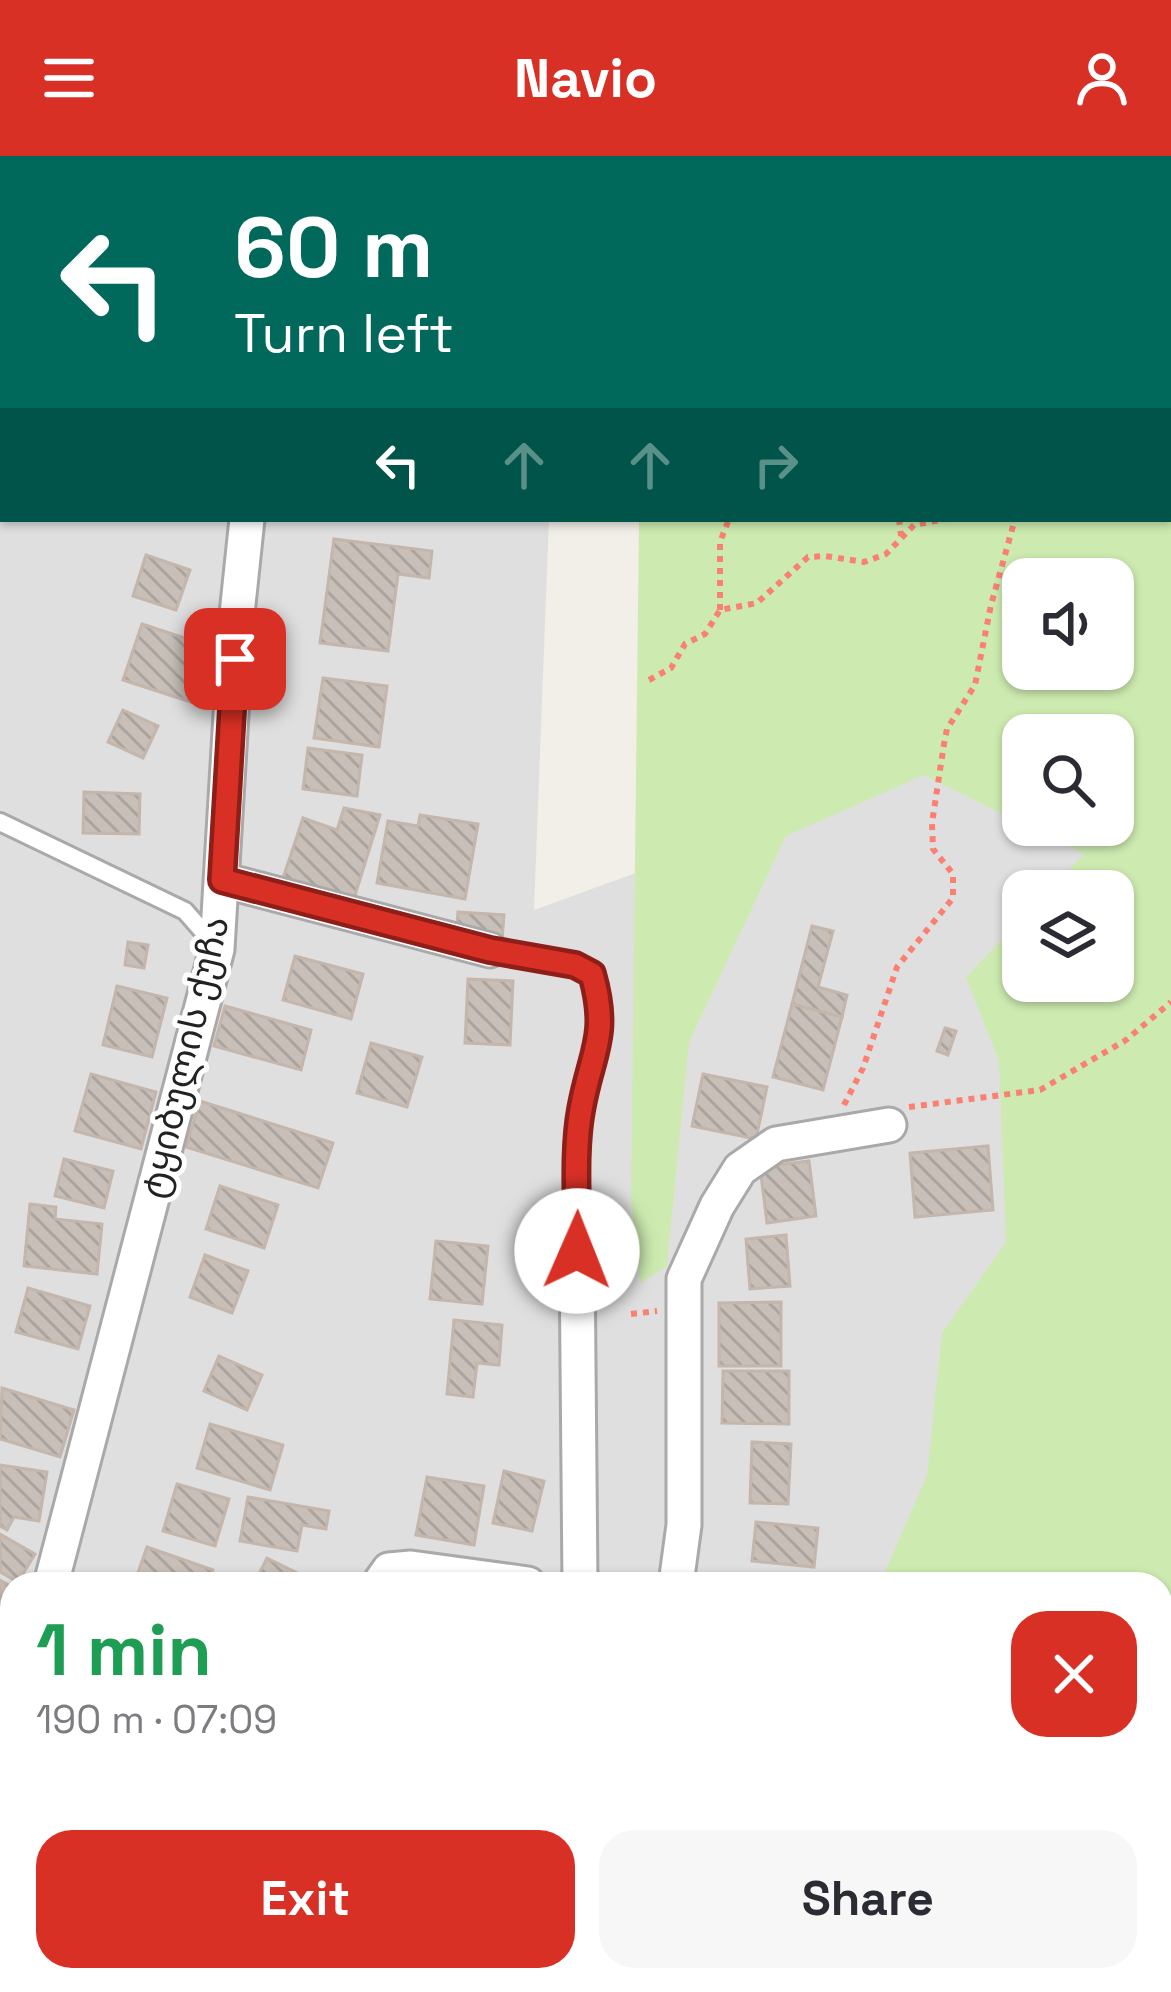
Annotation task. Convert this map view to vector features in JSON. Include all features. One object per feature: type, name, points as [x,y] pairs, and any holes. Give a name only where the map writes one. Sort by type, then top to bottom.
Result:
[{"type":"street","name":"ტყიბულის ქუჩა","points":[[55,1572],[217,949],[247,522]]},
{"type":"street","points":[[222,880],[490,950]]},
{"type":"street","points":[[678,1572],[684,1525],[684,1280],[717,1206],[740,1169],[776,1144],[890,1125]]},
{"type":"street","points":[[577,1251],[580,1572]]},
{"type":"street","points":[[388,1572],[411,1568],[440,1572]]},
{"type":"lane","points":[[0,822],[185,910],[217,949]]},
{"type":"lane","points":[[490,950],[575,965],[592,974],[601,1005],[598,1053],[580,1112],[577,1251]]},
{"type":"path","points":[[649,680],[671,668],[685,644],[705,634],[720,610],[720,542],[728,522]]},
{"type":"path","points":[[899,522],[901,536]]},
{"type":"path","points":[[720,610],[757,603],[808,557],[864,562],[886,554],[914,525],[930,522]]},
{"type":"path","points":[[833,1134],[863,1068],[897,967],[952,898],[953,874],[933,850],[932,824],[944,744],[947,729],[975,685],[1014,522]]},
{"type":"path","points":[[890,1125],[910,1106],[1040,1090],[1126,1040],[1171,1002]]},
{"type":"shaded area","points":[[0,522],[549,522],[534,910],[1002,740],[1002,846],[1134,846],[1134,714],[1072,714],[1171,678],[1171,1572],[0,1572]]},
{"type":"green space","points":[[639,522],[1171,522],[1171,1572],[885,1572],[927,1475],[942,1333],[1006,1242],[999,1061],[966,977],[1002,940],[1002,1002],[1134,1002],[1134,870],[1069,870],[1084,854],[1068,846],[1134,846],[1134,714],[1002,714],[1002,814],[924,775],[786,836],[689,1042],[667,1266],[640,1283],[631,1201]]},
{"type":"building","points":[[334,539],[432,551],[429,578],[398,574],[388,651],[320,643]]},
{"type":"building","points":[[146,555],[190,570],[176,610],[133,596]]},
{"type":"building","points":[[142,624],[209,646],[191,702],[123,680]]},
{"type":"building","points":[[323,678],[387,686],[379,747],[314,738]]},
{"type":"building","points":[[123,710],[158,726],[143,758],[108,742]]},
{"type":"building","points":[[308,748],[362,755],[357,796],[303,789]]},
{"type":"building","points":[[84,792],[140,794],[139,834],[83,833]]},
{"type":"building","points":[[344,808],[380,815],[352,905],[282,881],[303,818],[337,830]]},
{"type":"building","points":[[420,815],[478,824],[465,899],[377,883],[388,821],[418,826]]},
{"type":"building","points":[[458,912],[504,915],[502,940],[456,936]]},
{"type":"building","points":[[812,926],[833,931],[818,987],[847,995],[842,1017],[792,1004]]},
{"type":"building","points":[[128,942],[148,945],[144,968],[125,965]]},
{"type":"building","points":[[295,956],[363,974],[351,1019],[283,1000]]},
{"type":"building","points":[[468,979],[513,981],[510,1045],[465,1043]]},
{"type":"building","points":[[117,986],[167,998],[152,1057],[103,1045]]},
{"type":"building","points":[[792,1004],[842,1017],[823,1090],[773,1077]]},
{"type":"building","points":[[225,1006],[311,1030],[301,1070],[214,1046]]},
{"type":"building","points":[[945,1028],[956,1031],[948,1055],[937,1051]]},
{"type":"building","points":[[371,1043],[422,1057],[407,1107],[357,1093]]},
{"type":"building","points":[[91,1074],[156,1092],[141,1149],[75,1131]]},
{"type":"building","points":[[703,1074],[767,1087],[756,1139],[692,1126]]},
{"type":"building","points":[[200,1101],[333,1143],[318,1188],[186,1147]]},
{"type":"building","points":[[988,1146],[993,1210],[915,1217],[910,1153]]},
{"type":"building","points":[[64,1159],[113,1171],[104,1208],[55,1196]]},
{"type":"building","points":[[809,1161],[816,1216],[767,1223],[760,1167]]},
{"type":"building","points":[[220,1186],[278,1205],[264,1248],[206,1229]]},
{"type":"building","points":[[30,1204],[56,1207],[55,1219],[102,1224],[97,1274],[24,1266]]},
{"type":"building","points":[[786,1235],[790,1286],[750,1289],[746,1239]]},
{"type":"building","points":[[436,1241],[488,1246],[482,1304],[430,1299]]},
{"type":"building","points":[[205,1255],[248,1271],[232,1313],[190,1297]]},
{"type":"building","points":[[28,1288],[90,1306],[78,1349],[16,1332]]},
{"type":"building","points":[[781,1302],[781,1366],[719,1366],[719,1303]]},
{"type":"building","points":[[454,1320],[502,1325],[499,1365],[477,1363],[473,1397],[447,1394]]},
{"type":"building","points":[[219,1356],[262,1375],[247,1410],[204,1391]]},
{"type":"building","points":[[723,1371],[789,1371],[789,1424],[722,1423]]},
{"type":"building","points":[[2,1388],[74,1410],[60,1457],[0,1439]]},
{"type":"building","points":[[210,1424],[283,1445],[270,1490],[197,1468]]},
{"type":"building","points":[[752,1442],[791,1444],[788,1504],[750,1503]]},
{"type":"building","points":[[0,1465],[47,1472],[39,1521],[14,1517],[7,1530],[0,1526]]},
{"type":"building","points":[[504,1471],[544,1481],[532,1531],[493,1523]]},
{"type":"building","points":[[427,1477],[484,1486],[474,1545],[416,1535]]},
{"type":"building","points":[[177,1484],[229,1499],[215,1546],[163,1531]]},
{"type":"building","points":[[248,1497],[329,1511],[326,1529],[302,1525],[297,1551],[240,1541]]},
{"type":"building","points":[[756,1522],[818,1528],[814,1567],[752,1561]]},
{"type":"building","points":[[0,1534],[35,1554],[24,1572],[0,1572]]},
{"type":"building","points":[[147,1547],[213,1570],[212,1572],[138,1572]]},
{"type":"building","points":[[267,1558],[296,1572],[260,1572]]},
{"type":"route","points":[[235,659],[222,880],[490,950],[575,965],[592,974],[601,1005],[598,1053],[580,1112],[577,1251]]}]
